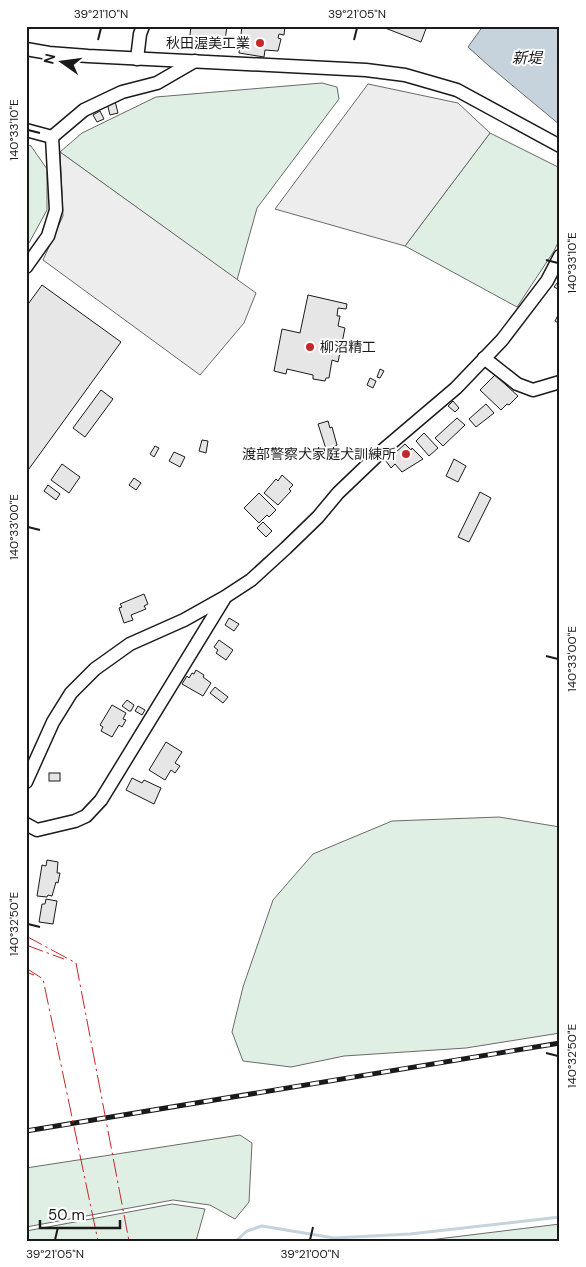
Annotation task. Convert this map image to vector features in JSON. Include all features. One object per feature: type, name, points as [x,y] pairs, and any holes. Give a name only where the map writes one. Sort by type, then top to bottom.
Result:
[{"type":"street","points":[[137,59],[140,34],[143,26]]},
{"type":"street","points":[[26,49],[49,53],[256,66],[366,70],[406,75],[457,90],[560,146]]},
{"type":"street","points":[[52,137],[84,110],[122,92],[157,83],[195,61]]},
{"type":"street","points":[[26,130],[52,137]]},
{"type":"street","points":[[26,266],[48,236],[56,210],[52,137]]},
{"type":"street","points":[[26,782],[53,722],[71,694],[95,669],[130,644],[184,620],[251,580],[286,548],[383,450],[456,388],[502,340],[547,281],[560,256]]},
{"type":"street","points":[[484,358],[517,384],[533,390],[560,382]]},
{"type":"street","points":[[26,824],[37,830],[75,822],[86,816],[101,800],[225,597]]},
{"type":"green space","points":[[322,83],[337,87],[339,99],[257,208],[237,280],[60,152],[82,133],[156,97]]},
{"type":"green space","points":[[490,133],[560,168],[560,238],[554,251],[517,307],[405,246]]},
{"type":"green space","points":[[26,144],[31,146],[47,169],[47,210],[29,243],[26,240]]},
{"type":"green space","points":[[499,817],[560,827],[560,1033],[466,1048],[344,1056],[291,1067],[243,1061],[232,1032],[243,987],[273,900],[313,854],[392,821]]},
{"type":"green space","points":[[240,1135],[252,1143],[249,1202],[235,1219],[210,1205],[173,1200],[26,1227],[26,1168]]},
{"type":"green space","points":[[172,1204],[205,1209],[196,1241],[26,1241],[26,1231]]},
{"type":"green space","points":[[560,1224],[560,1241],[421,1241]]},
{"type":"shaded area","points":[[368,84],[458,103],[490,133],[405,246],[275,209]]},
{"type":"shaded area","points":[[60,152],[256,293],[244,323],[200,375],[43,260],[63,216]]},
{"type":"water","name":"新堤","points":[[483,26],[560,26],[560,125],[468,47]]},
{"type":"building","name":"秋田渥美工業","points":[[191,26],[227,26],[224,48],[189,44]]},
{"type":"building","name":"秋田渥美工業","points":[[242,26],[285,26],[284,35],[279,34],[278,38],[281,39],[278,51],[265,50],[264,57],[239,53]]},
{"type":"building","points":[[380,26],[427,26],[421,42]]},
{"type":"building","points":[[115,101],[118,113],[110,115],[107,103]]},
{"type":"building","points":[[100,111],[104,119],[97,122],[93,115]]},
{"type":"building","points":[[560,279],[560,290],[554,287]]},
{"type":"building","points":[[42,285],[121,342],[26,473],[26,307]]},
{"type":"building","name":"柳沼精工","points":[[308,295],[347,304],[346,309],[338,308],[337,316],[340,316],[338,326],[345,328],[338,362],[332,360],[329,378],[326,378],[325,381],[313,379],[313,375],[287,369],[286,374],[274,371],[282,329],[300,333]]},
{"type":"building","points":[[558,315],[560,316],[560,324],[555,321]]},
{"type":"building","points":[[380,369],[384,371],[380,378],[377,377]]},
{"type":"building","points":[[495,375],[518,396],[501,410],[480,390]]},
{"type":"building","points":[[370,378],[376,381],[373,388],[367,385]]},
{"type":"building","points":[[101,390],[113,399],[85,437],[73,428]]},
{"type":"building","points":[[453,401],[459,408],[455,412],[448,406]]},
{"type":"building","points":[[486,404],[494,413],[476,427],[469,419]]},
{"type":"building","points":[[457,418],[465,425],[443,446],[435,438]]},
{"type":"building","points":[[328,421],[330,428],[332,427],[337,445],[326,449],[318,424]]},
{"type":"building","points":[[424,433],[438,448],[429,456],[416,441]]},
{"type":"building","points":[[202,440],[208,441],[206,453],[199,451]]},
{"type":"building","name":"渡部警察犬家庭犬訓練所","points":[[405,444],[423,459],[402,472],[395,464],[391,468],[386,461]]},
{"type":"building","points":[[155,446],[159,448],[154,457],[150,454]]},
{"type":"building","points":[[174,452],[185,457],[180,467],[169,461]]},
{"type":"building","points":[[454,459],[466,466],[458,482],[446,476]]},
{"type":"building","points":[[62,464],[80,477],[69,493],[51,480]]},
{"type":"building","points":[[282,475],[293,485],[289,489],[291,491],[278,505],[264,493]]},
{"type":"building","points":[[134,478],[141,483],[136,490],[129,485]]},
{"type":"building","points":[[48,485],[60,494],[56,500],[44,491]]},
{"type":"building","points":[[480,492],[491,498],[469,542],[458,537]]},
{"type":"building","points":[[259,493],[276,510],[259,523],[244,508]]},
{"type":"building","points":[[263,522],[272,531],[266,537],[257,528]]},
{"type":"building","points":[[144,594],[148,604],[144,606],[146,609],[131,615],[133,620],[124,623],[119,608],[122,607],[120,604]]},
{"type":"building","points":[[229,618],[239,624],[234,631],[225,625]]},
{"type":"building","points":[[219,640],[233,650],[226,660],[216,653],[218,650],[214,647]]},
{"type":"building","points":[[196,670],[211,683],[203,696],[182,684],[187,676],[189,678]]},
{"type":"building","points":[[215,687],[228,697],[223,703],[210,693]]},
{"type":"building","points":[[127,700],[134,705],[131,711],[122,706]]},
{"type":"building","points":[[112,705],[126,713],[123,719],[126,720],[122,727],[119,725],[112,737],[101,731],[103,727],[100,725]]},
{"type":"building","points":[[138,706],[145,710],[142,715],[135,711]]},
{"type":"building","points":[[166,742],[182,752],[175,763],[180,766],[175,773],[171,770],[165,780],[149,770]]},
{"type":"building","points":[[49,773],[60,773],[60,781],[49,781]]},
{"type":"building","points":[[132,778],[142,783],[144,780],[161,788],[154,804],[126,790]]},
{"type":"building","points":[[47,860],[58,862],[57,873],[60,873],[58,883],[56,882],[52,896],[37,896],[42,865],[46,866]]},
{"type":"building","points":[[46,899],[57,901],[53,924],[39,922],[42,904],[45,904]]},
{"type":"waterway","points":[[236,1241],[247,1231],[262,1226],[334,1238],[410,1234],[560,1217]]},
{"type":"railway","points":[[26,1131],[560,1043]]},
{"type":"power","points":[[26,936],[76,963]]},
{"type":"power","points":[[26,945],[64,959]]},
{"type":"power","points":[[76,963],[129,1241]]},
{"type":"power","points":[[26,968],[43,979],[98,1241]]},
{"type":"power","points":[[26,972],[34,975]]},
{"type":"place","name":"秋田渥美工業","points":[[260,43]]},
{"type":"place","name":"柳沼精工","points":[[310,347]]},
{"type":"place","name":"渡部警察犬家庭犬訓練所","points":[[406,454]]}]
